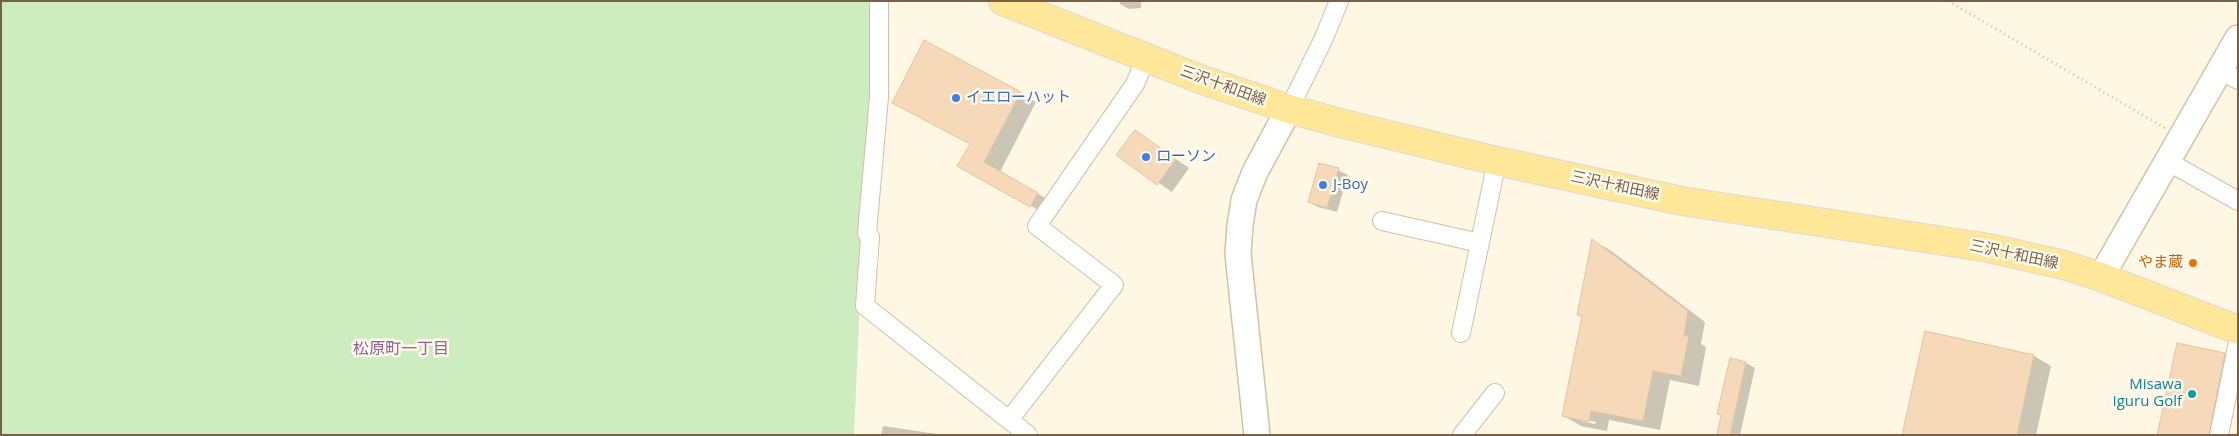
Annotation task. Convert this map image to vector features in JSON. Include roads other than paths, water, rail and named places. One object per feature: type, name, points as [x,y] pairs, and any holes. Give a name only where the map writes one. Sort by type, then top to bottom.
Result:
[{"type":"main road","name":"三沢十和田線","points":[[1003,1],[1200,79],[1289,109],[1497,161],[1682,201],[1989,248],[2101,277],[2238,330]]},
{"type":"street","points":[[879,1],[879,97],[867,233],[870,237],[865,306],[1028,435]]},
{"type":"street","points":[[1257,435],[1238,254],[1244,200],[1255,172],[1323,40],[1339,1]]},
{"type":"street","points":[[2101,277],[2181,137],[2229,75],[2238,38]]},
{"type":"street","points":[[1009,420],[1114,285],[1037,226],[1135,84],[1146,58]]},
{"type":"street","points":[[1461,333],[1497,161]]},
{"type":"street","points":[[2167,161],[2238,201]]},
{"type":"street","points":[[1382,221],[1480,243]]},
{"type":"street","points":[[2219,435],[2238,342]]},
{"type":"street","points":[[1462,435],[1495,394]]},
{"type":"place","name":"イエローハット","points":[[956,98]]},
{"type":"place","name":"ローソン","points":[[1146,157]]},
{"type":"place","name":"J-Boy","points":[[1323,185]]},
{"type":"place","name":"やま蔵","points":[[2193,263]]},
{"type":"place","name":"Misawa Iguru Golf","points":[[2192,394]]},
{"type":"district","name":"松原町一丁目","points":[[401,349]]}]
